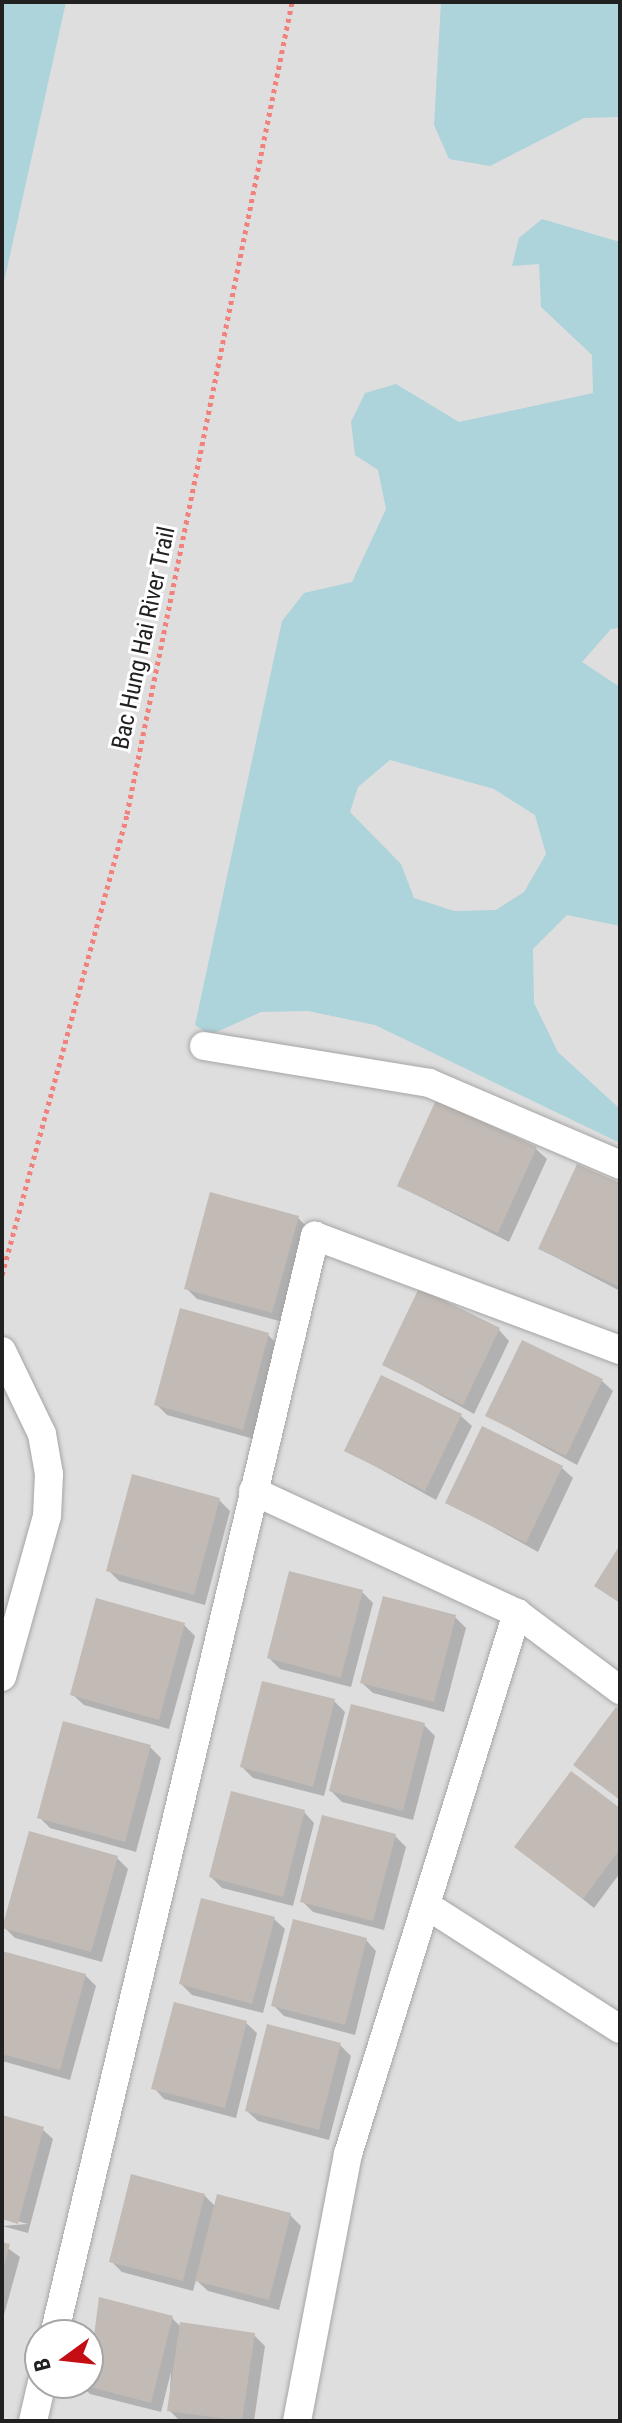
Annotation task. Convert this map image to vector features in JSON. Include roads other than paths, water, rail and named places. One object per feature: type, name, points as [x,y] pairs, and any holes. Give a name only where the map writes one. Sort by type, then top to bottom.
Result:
[{"type":"street","points":[[204,1046],[429,1083],[620,1165]]},
{"type":"street","points":[[58,2319],[315,1236],[620,1350]]},
{"type":"street","points":[[2,1351],[42,1434],[49,1474],[47,1516],[2,1677]]},
{"type":"street","points":[[253,1491],[517,1613],[620,1690]]},
{"type":"street","points":[[297,2421],[348,2154],[517,1613]]},
{"type":"street","points":[[426,1905],[620,2029]]},
{"type":"street","points":[[33,2421],[38,2399]]},
{"type":"water","points":[[2,2],[66,2],[2,291]]},
{"type":"water","points":[[441,2],[620,2],[620,117],[584,118],[490,166],[449,159],[434,125]]},
{"type":"water","points":[[542,219],[620,242],[620,628],[611,629],[582,662],[620,687],[620,926],[567,915],[533,949],[534,1003],[558,1052],[620,1109],[620,1143],[375,1025],[308,1011],[261,1012],[210,1035],[195,1025],[282,621],[304,593],[352,582],[386,509],[378,470],[355,455],[351,422],[365,393],[396,384],[459,422],[593,393],[592,355],[541,307],[539,264],[512,266],[519,238]],"holes":[[[390,760],[494,789],[535,815],[546,854],[524,892],[496,910],[454,911],[414,898],[401,864],[350,812],[358,787]]]}]
